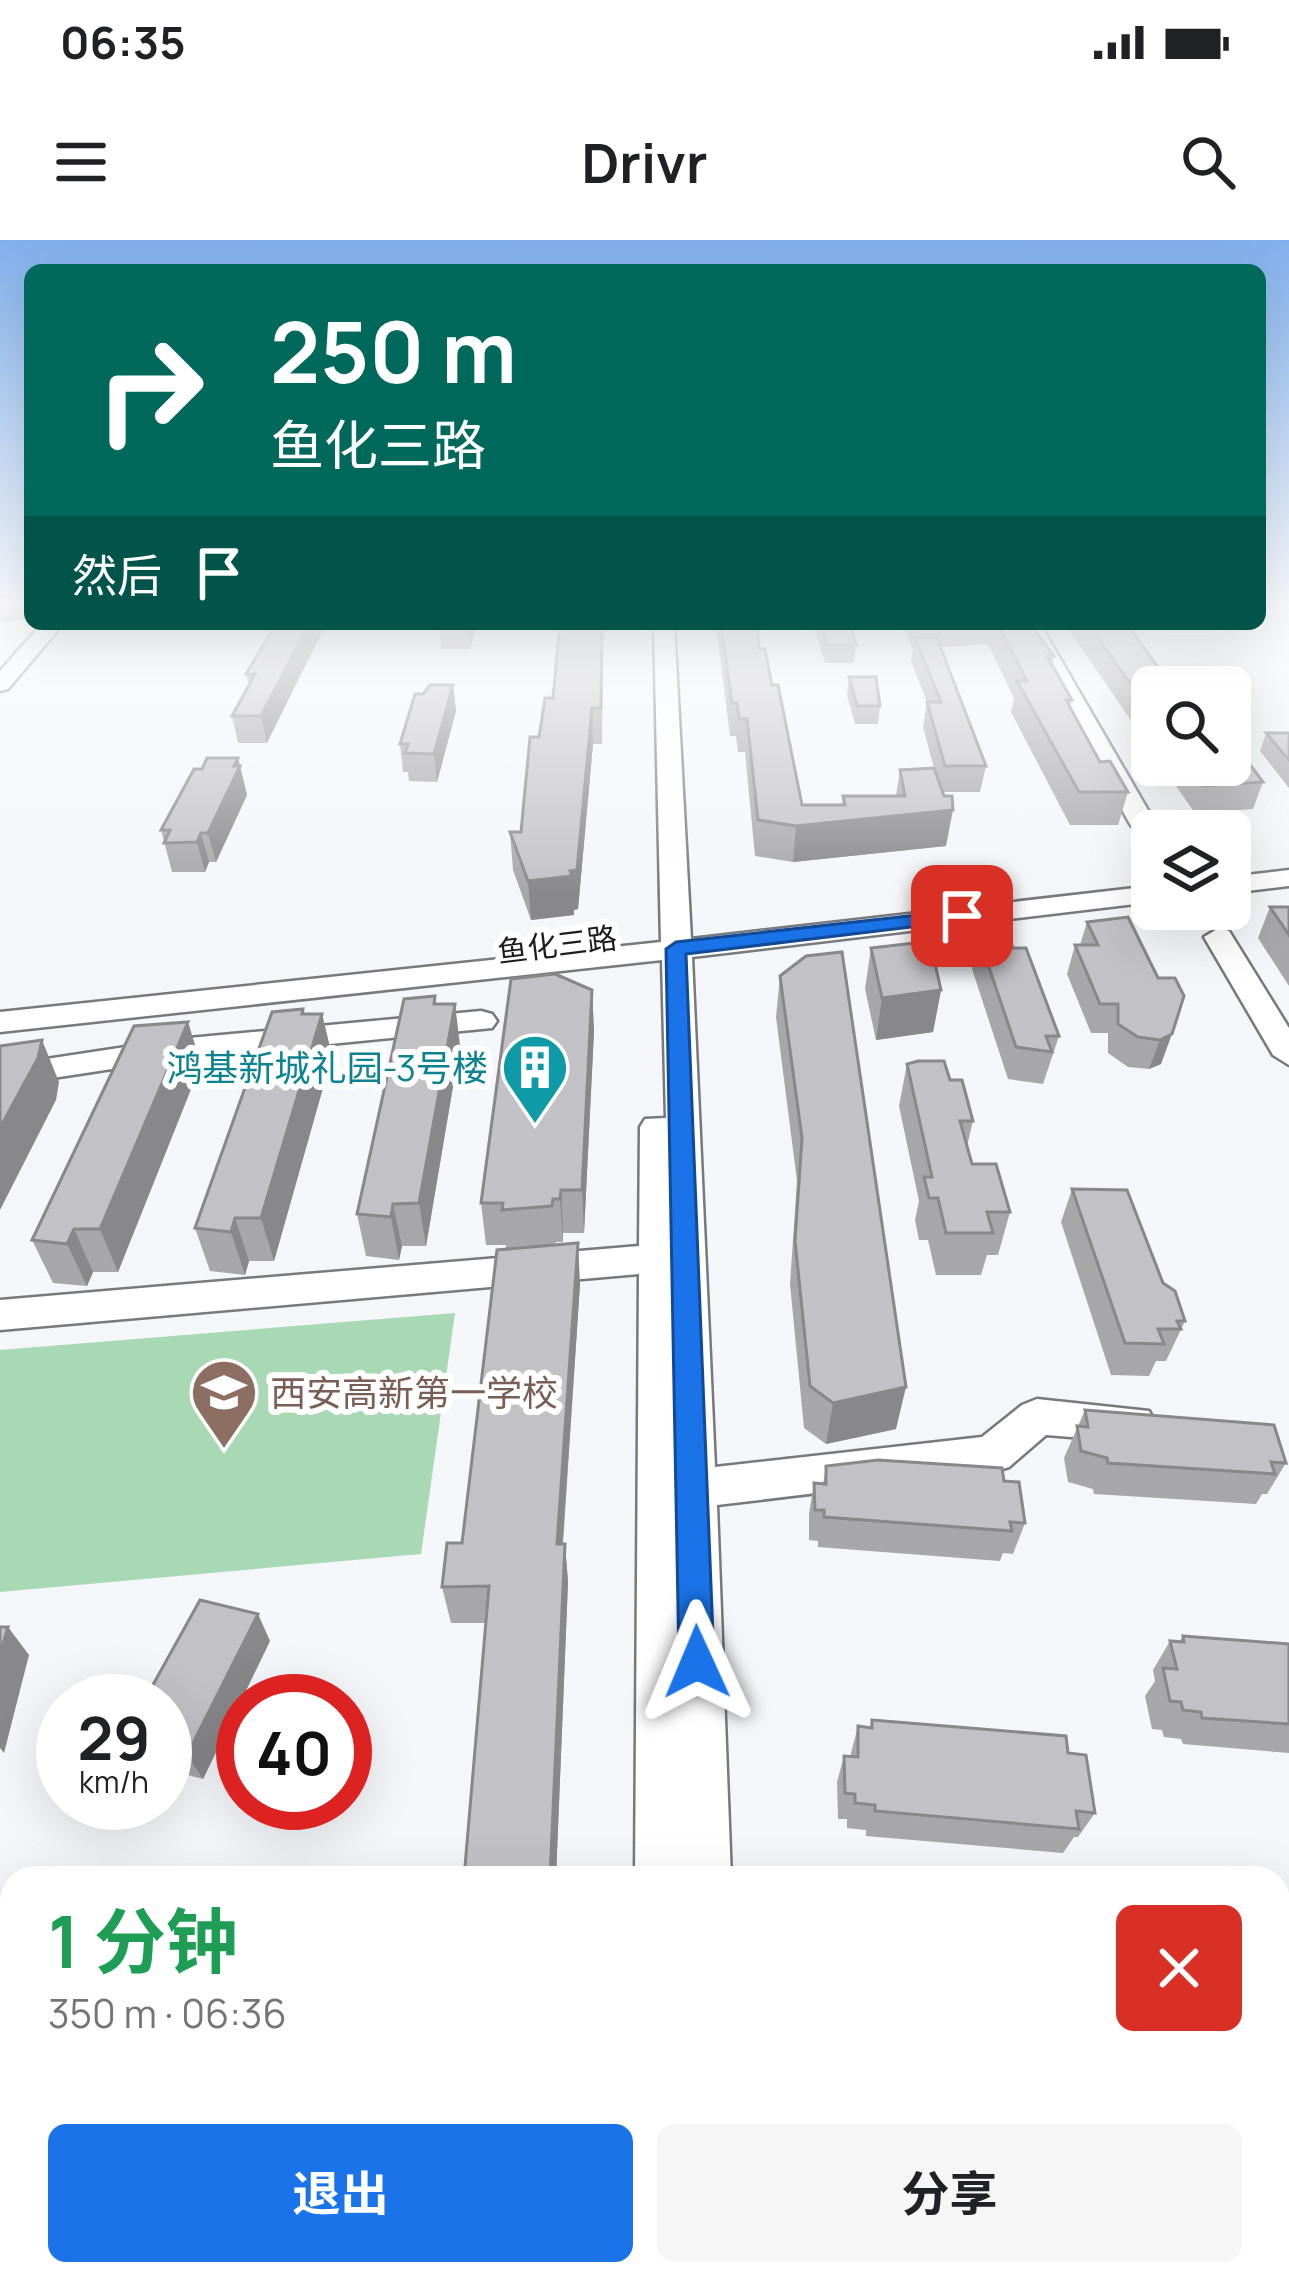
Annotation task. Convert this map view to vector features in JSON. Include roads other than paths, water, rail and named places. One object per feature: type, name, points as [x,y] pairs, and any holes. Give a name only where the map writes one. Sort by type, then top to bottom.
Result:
[{"type":"street","points":[[654,701],[692,1489],[702,1866]]},
{"type":"street","points":[[664,701],[658,1258],[664,1866]]},
{"type":"street","points":[[1074,701],[1136,810]]},
{"type":"street","points":[[1251,864],[1289,860]]},
{"type":"street","name":"鱼化三路","points":[[0,1022],[178,1001],[305,993],[1131,878]]},
{"type":"street","points":[[1251,883],[1289,878]]},
{"type":"street","name":"鱼化三路","points":[[665,941],[1131,896]]},
{"type":"street","points":[[1219,937],[1289,1055]]},
{"type":"street","points":[[0,1076],[178,1049],[482,1021]]},
{"type":"street","points":[[0,1315],[658,1258]]},
{"type":"street","points":[[692,1489],[993,1454],[1037,1417],[1174,1428]]},
{"type":"place","name":"鸿基新城礼园-3号楼","points":[[535,1126]]},
{"type":"place","name":"西安高新第一学校","points":[[224,1451]]}]
